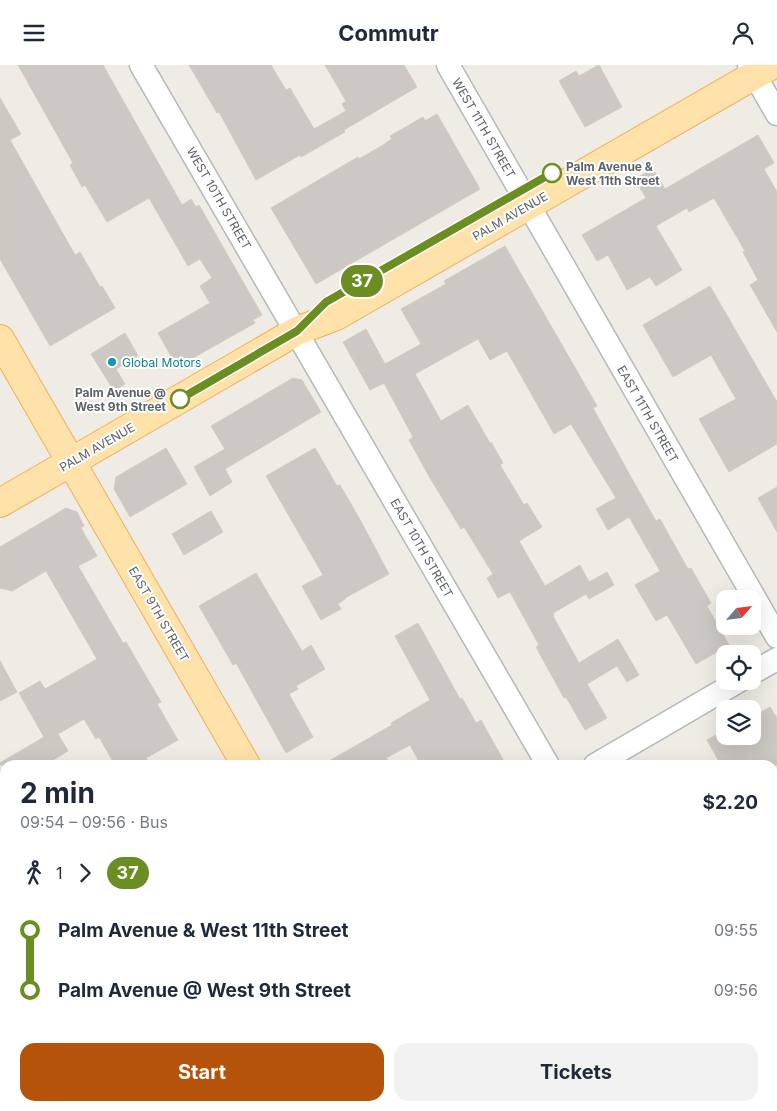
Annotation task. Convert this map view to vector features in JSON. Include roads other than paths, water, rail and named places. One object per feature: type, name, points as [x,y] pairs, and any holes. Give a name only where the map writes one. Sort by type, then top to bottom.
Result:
[{"type":"main road","name":"PALM AVENUE","points":[[0,503],[297,331],[336,317],[524,198],[753,67]]},
{"type":"main road","name":"EAST 9TH STREET","points":[[0,339],[243,760]]},
{"type":"street","name":"WEST 10TH STREET","points":[[141,65],[297,331]]},
{"type":"street","name":"WEST 11TH STREET","points":[[448,65],[524,198]]},
{"type":"street","points":[[753,67],[777,114]]},
{"type":"street","name":"EAST 11TH STREET","points":[[524,198],[777,637]]},
{"type":"street","name":"EAST 10TH STREET","points":[[297,331],[545,760]]},
{"type":"street","points":[[761,668],[777,659]]},
{"type":"street","points":[[604,760],[724,690]]},
{"type":"place","name":"Palm Avenue & West 11th Street","points":[[552,173]]},
{"type":"place","name":"Global Motors","points":[[112,362]]},
{"type":"place","name":"Palm Avenue @ West 9th Street","points":[[180,399]]}]
